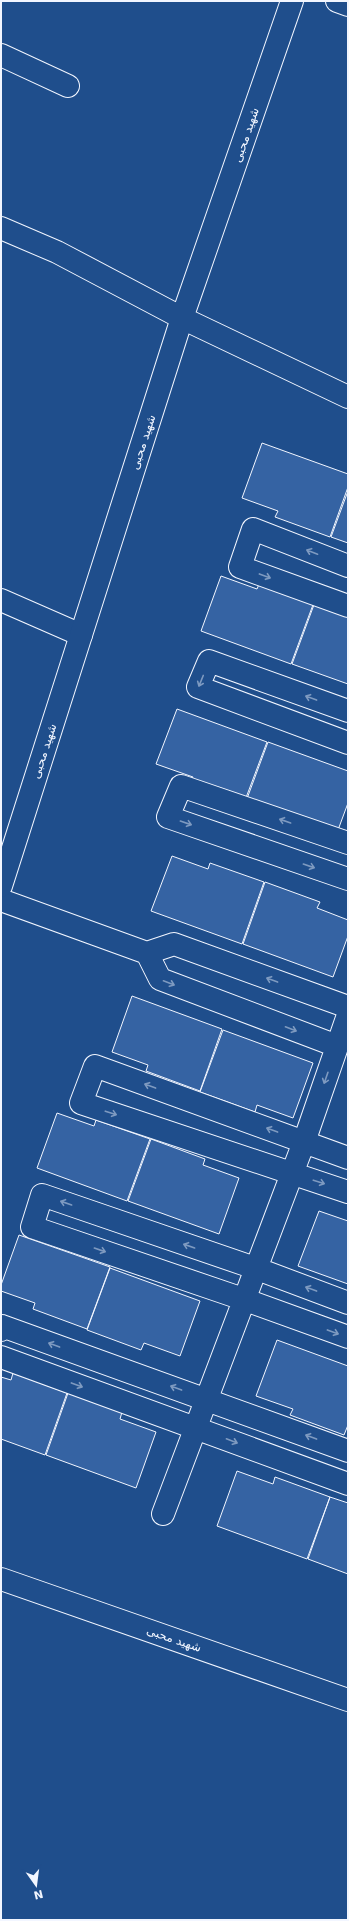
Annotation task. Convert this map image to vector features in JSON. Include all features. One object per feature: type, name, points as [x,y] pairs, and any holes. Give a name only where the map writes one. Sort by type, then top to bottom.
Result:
[{"type":"street","name":"شهید محبی","points":[[1,886],[182,318],[292,1]]},
{"type":"street","points":[[337,1],[348,5]]},
{"type":"street","points":[[1,55],[68,86]]},
{"type":"street","points":[[1,228],[58,252],[182,318],[348,397]]},
{"type":"street","points":[[348,566],[253,529],[240,567],[348,606]]},
{"type":"street","points":[[1,600],[81,635]]},
{"type":"street","points":[[348,711],[209,661],[198,688],[348,742]]},
{"type":"street","points":[[348,843],[181,786],[168,817],[348,879]]},
{"type":"street","points":[[1,900],[147,953],[174,944],[348,1007]]},
{"type":"street","points":[[147,953],[160,979],[337,1046]]},
{"type":"street","points":[[162,1514],[304,1142],[348,1014]]},
{"type":"street","points":[[348,1158],[95,1066],[81,1103],[348,1192]]},
{"type":"street","points":[[348,1303],[255,1268],[42,1195],[32,1227],[244,1299],[348,1338]]},
{"type":"street","points":[[1,1330],[2,1326],[348,1451]]},
{"type":"street","points":[[1,1357],[348,1484]]},
{"type":"street","name":"شهید محبی","points":[[1,1579],[348,1700]]},
{"type":"building","points":[[262,443],[348,474],[348,487],[330,537],[275,517],[278,511],[242,498]]},
{"type":"building","points":[[348,491],[348,543],[331,537]]},
{"type":"building","points":[[221,576],[257,589],[260,582],[314,602],[291,664],[201,631]]},
{"type":"building","points":[[315,602],[348,614],[348,684],[292,664]]},
{"type":"building","points":[[177,709],[267,742],[244,803],[190,784],[193,777],[156,764]]},
{"type":"building","points":[[268,742],[348,771],[348,803],[338,830],[245,804]]},
{"type":"building","points":[[172,856],[208,869],[210,863],[264,882],[242,944],[151,911]]},
{"type":"building","points":[[265,882],[320,902],[317,908],[348,920],[348,936],[333,977],[243,944]]},
{"type":"building","points":[[132,996],[222,1029],[200,1091],[146,1071],[148,1065],[112,1052]]},
{"type":"building","points":[[223,1030],[313,1063],[293,1118],[257,1105],[255,1112],[200,1092]]},
{"type":"building","points":[[57,1113],[94,1126],[96,1120],[150,1139],[127,1201],[37,1168]]},
{"type":"building","points":[[151,1139],[205,1159],[203,1165],[239,1178],[219,1234],[128,1201]]},
{"type":"building","points":[[319,1211],[348,1221],[348,1284],[298,1266]]},
{"type":"building","points":[[19,1235],[110,1267],[87,1329],[33,1309],[35,1303],[1,1291],[1,1285]]},
{"type":"building","points":[[110,1268],[200,1301],[180,1356],[144,1343],[141,1350],[87,1330]]},
{"type":"building","points":[[277,1340],[348,1366],[348,1425],[344,1435],[290,1415],[293,1409],[256,1396]]},
{"type":"building","points":[[13,1373],[67,1393],[45,1455],[1,1439],[1,1377],[11,1380]]},
{"type":"building","points":[[68,1393],[122,1412],[120,1419],[156,1432],[136,1488],[46,1455]]},
{"type":"building","points":[[237,1471],[273,1484],[275,1477],[330,1497],[307,1559],[217,1526]]},
{"type":"building","points":[[330,1497],[348,1503],[348,1574],[308,1559]]}]
